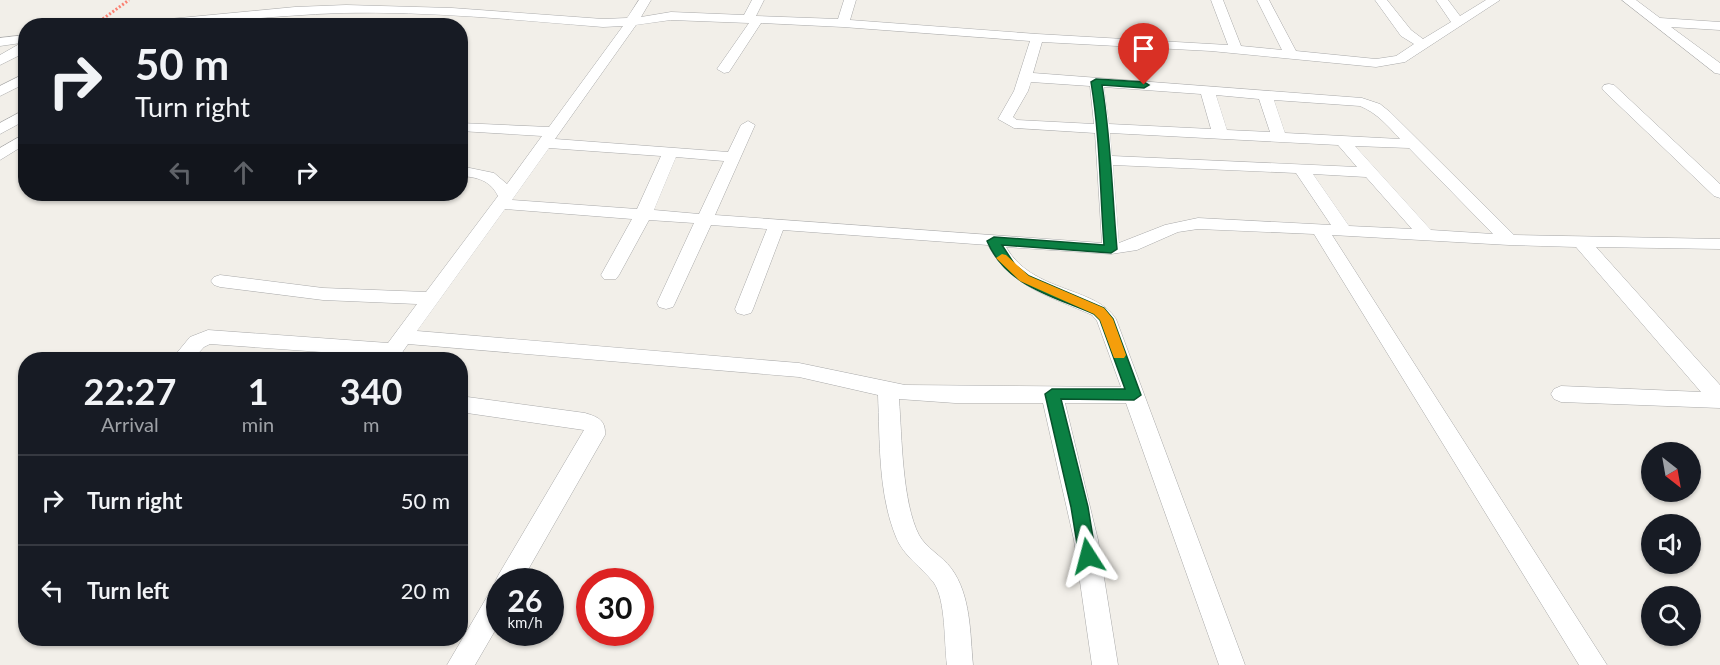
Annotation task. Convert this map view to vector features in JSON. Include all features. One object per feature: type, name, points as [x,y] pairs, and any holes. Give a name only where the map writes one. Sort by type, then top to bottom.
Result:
[{"type":"street","points":[[249,14],[268,0]]},
{"type":"street","points":[[295,11],[308,0]]},
{"type":"street","points":[[395,10],[407,0]]},
{"type":"street","points":[[452,12],[465,0]]},
{"type":"street","points":[[394,349],[633,22],[645,0]]},
{"type":"street","points":[[692,17],[703,0]]},
{"type":"street","points":[[724,69],[752,20],[758,0]]},
{"type":"street","points":[[843,24],[850,0]]},
{"type":"street","points":[[1216,0],[1236,49]]},
{"type":"street","points":[[1263,0],[1290,53]]},
{"type":"street","points":[[1381,0],[1406,33],[1424,45]]},
{"type":"street","points":[[1442,0],[1458,23]]},
{"type":"street","points":[[220,18],[351,4],[395,10],[527,13],[603,23],[633,22],[670,16],[843,24],[1236,49],[1388,62],[1400,59],[1424,45],[1494,0]]},
{"type":"street","points":[[1628,0],[1720,70]]},
{"type":"street","points":[[1657,22],[1720,26]]},
{"type":"street","points":[[1037,38],[1018,98],[1006,115],[1008,122],[1021,125],[1413,144]]},
{"type":"street","points":[[0,42],[18,40]]},
{"type":"street","points":[[0,61],[18,51]]},
{"type":"street","points":[[1025,77],[1362,102],[1381,111],[1509,240]]},
{"type":"street","points":[[0,92],[18,82]]},
{"type":"street","points":[[1096,82],[1104,129],[1103,160],[1111,249]]},
{"type":"street","points":[[1609,87],[1720,193]]},
{"type":"street","points":[[1207,89],[1220,133]]},
{"type":"street","points":[[1265,94],[1279,138]]},
{"type":"street","points":[[0,130],[18,118]]},
{"type":"street","points":[[666,303],[748,125]]},
{"type":"street","points":[[468,128],[671,152],[734,156]]},
{"type":"street","points":[[0,139],[18,140]]},
{"type":"street","points":[[1342,140],[1427,236]]},
{"type":"street","points":[[0,155],[18,144]]},
{"type":"street","points":[[610,275],[642,215],[671,152]]},
{"type":"street","points":[[1103,160],[1370,172]]},
{"type":"street","points":[[1302,170],[1344,231]]},
{"type":"street","points":[[468,172],[495,178],[501,184],[503,200]]},
{"type":"street","points":[[503,200],[642,215],[1111,249],[1132,246],[1163,231],[1186,224],[1227,223],[1509,240],[1720,244]]},
{"type":"street","points":[[744,309],[777,224]]},
{"type":"street","points":[[1320,230],[1594,665]]},
{"type":"street","points":[[994,241],[1000,256],[1010,268],[1024,278],[1099,311],[1106,319],[1232,665]]},
{"type":"street","points":[[1581,242],[1720,400]]},
{"type":"street","points":[[220,281],[315,294],[431,298]]},
{"type":"street","points":[[188,352],[197,342],[208,337],[452,352]]},
{"type":"street","points":[[468,353],[799,370],[830,375],[888,391],[944,395],[1134,395]]},
{"type":"street","points":[[888,391],[894,465],[905,527],[909,540],[947,583],[960,665]]},
{"type":"street","points":[[1052,394],[1086,540],[1105,665]]},
{"type":"street","points":[[1561,394],[1720,400]]},
{"type":"street","points":[[468,405],[585,421],[595,426],[594,435],[516,568]]},
{"type":"street","points":[[460,665],[486,621]]},
{"type":"path","points":[[104,18],[129,0]]},
{"type":"slow traffic","points":[[1002,258],[1010,268],[1024,278],[1099,311],[1106,319],[1119,355]]},
{"type":"route","points":[[1088,556],[1080,507],[1052,394],[1134,395],[1106,319],[1099,311],[1024,278],[1010,268],[1000,256],[994,241],[1111,249],[1103,160],[1104,129],[1096,82],[1144,85]]}]
